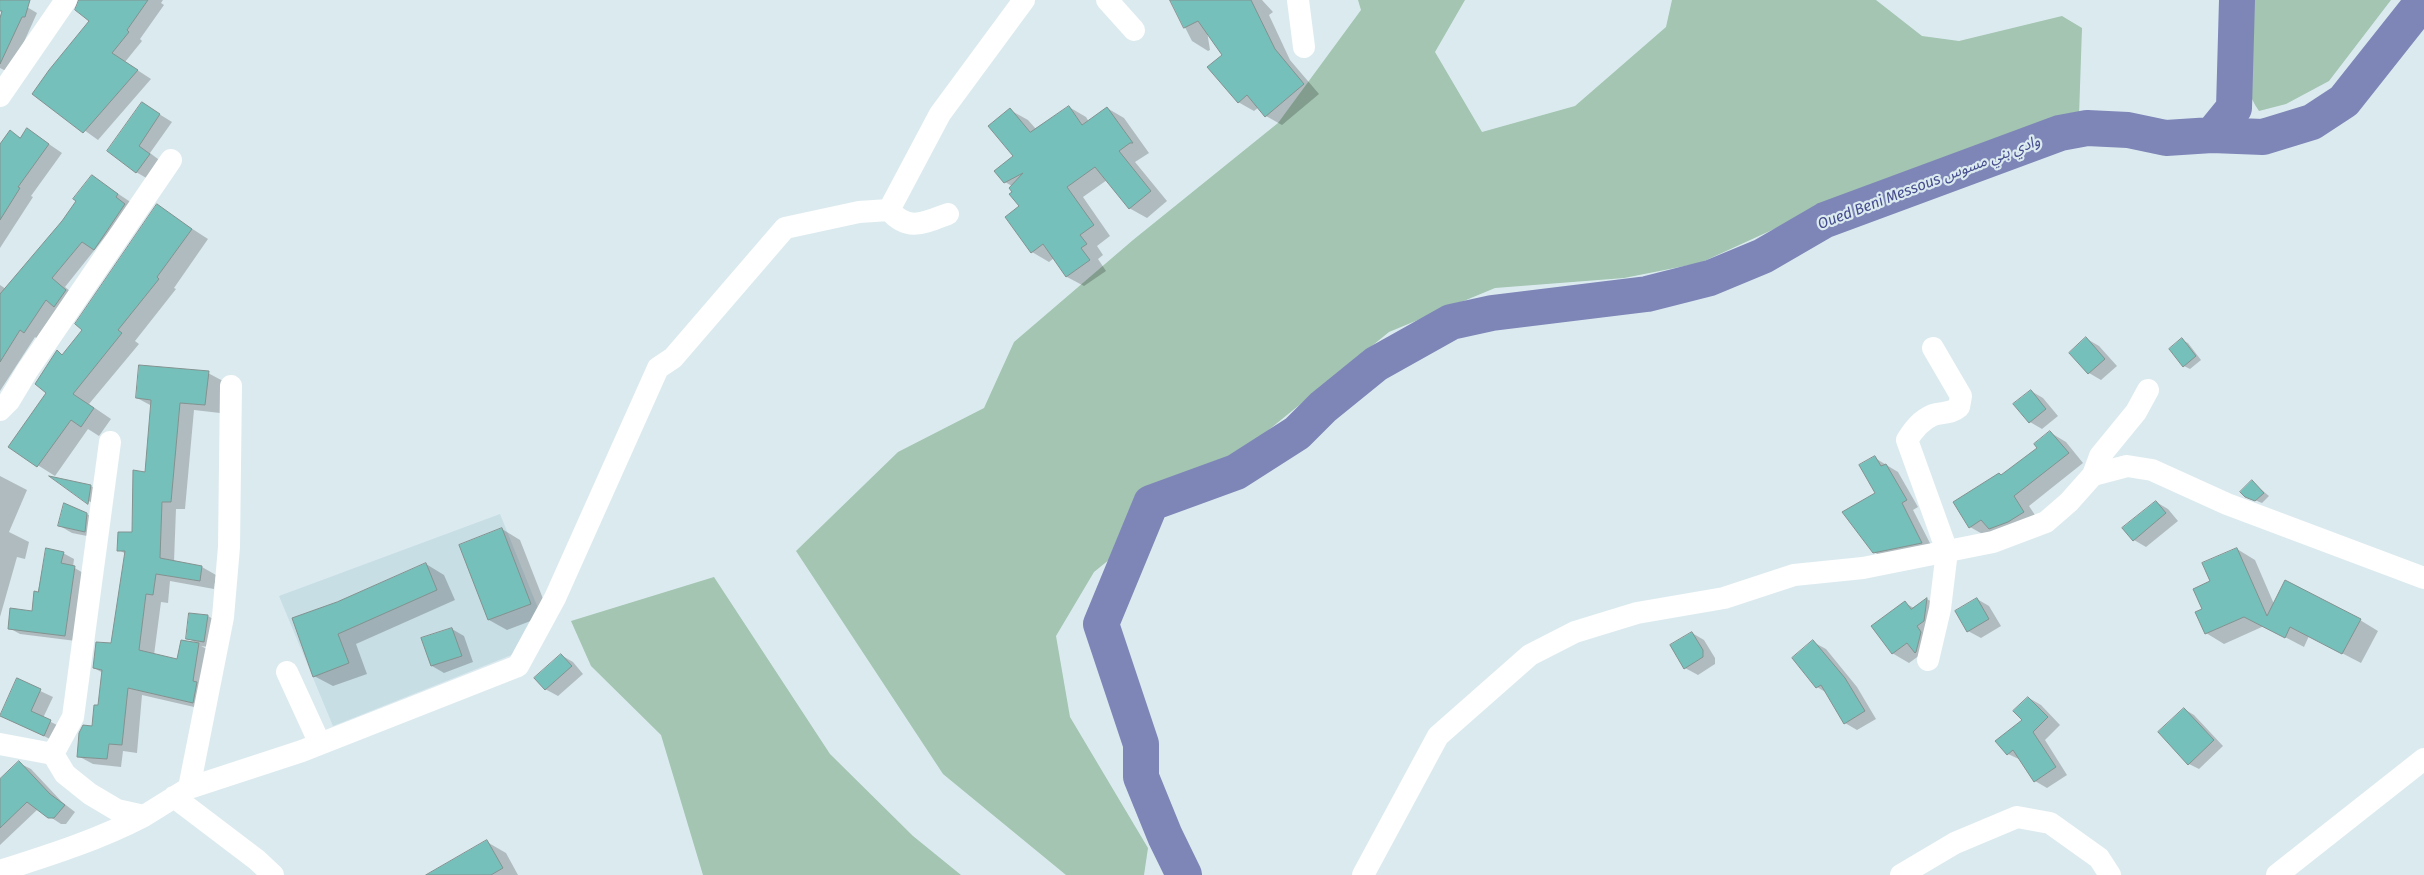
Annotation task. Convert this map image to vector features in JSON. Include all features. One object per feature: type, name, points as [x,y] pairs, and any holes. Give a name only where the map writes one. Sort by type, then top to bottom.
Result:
[{"type":"street","points":[[0,96],[66,0]]},
{"type":"street","points":[[889,210],[940,114],[1024,0]]},
{"type":"street","points":[[1107,0],[1134,30]]},
{"type":"street","points":[[1298,0],[1304,47]]},
{"type":"street","points":[[0,410],[8,402],[170,160]]},
{"type":"street","points":[[889,210],[898,222],[918,225],[948,214]]},
{"type":"street","points":[[0,871],[74,848],[117,830],[144,816],[182,792],[320,744],[518,666],[555,598],[658,368],[673,358],[785,228],[859,212],[889,210]]},
{"type":"street","points":[[1928,660],[1940,610],[1947,551],[1907,440],[1917,425],[1932,415],[1953,412],[1959,407],[1961,396],[1933,348]]},
{"type":"street","points":[[182,792],[223,617],[229,547],[231,386]]},
{"type":"street","points":[[1363,875],[1438,736],[1530,656],[1575,632],[1636,613],[1724,598],[1794,575],[1863,568],[1993,542],[2046,522],[2069,502],[2093,475],[2100,456],[2136,412],[2148,390]]},
{"type":"street","points":[[54,754],[72,717],[110,442]]},
{"type":"street","points":[[2093,475],[2127,466],[2152,470],[2227,504],[2424,578]]},
{"type":"street","points":[[287,672],[320,744]]},
{"type":"street","points":[[0,744],[54,754]]},
{"type":"street","points":[[54,754],[65,774],[90,794],[117,810],[144,816]]},
{"type":"street","points":[[2277,875],[2424,759]]},
{"type":"street","points":[[182,792],[273,875]]},
{"type":"street","points":[[1901,875],[1955,843],[2017,817],[2050,823],[2100,858],[2110,875]]},
{"type":"shaded area","points":[[500,514],[538,608],[514,654],[333,726],[279,596]]},
{"type":"green space","points":[[1358,0],[1465,0],[1435,52],[1482,132],[1575,106],[1666,27],[1672,0],[1876,0],[1922,36],[1959,41],[2062,16],[2082,28],[2079,116],[1833,202],[1700,263],[1624,278],[1495,288],[1389,332],[1094,572],[1056,636],[1070,717],[1148,848],[1144,875],[1066,875],[943,774],[796,551],[898,452],[984,408],[1014,342],[1133,240],[1278,123],[1361,10]]},
{"type":"green space","points":[[2243,0],[2391,0],[2329,81],[2286,104],[2259,111],[2247,86],[2244,72],[2242,57]]},
{"type":"green space","points":[[714,577],[830,754],[913,836],[961,875],[703,875],[661,735],[591,666],[571,621]]},
{"type":"building","points":[[0,0],[30,0],[25,17],[22,17],[0,64],[0,18],[2,11],[0,11]]},
{"type":"building","points":[[79,0],[148,0],[127,30],[129,32],[112,53],[138,70],[83,133],[32,94],[89,21],[75,10]]},
{"type":"building","points":[[1170,0],[1251,0],[1275,49],[1304,84],[1265,117],[1247,95],[1238,103],[1207,67],[1222,55],[1198,21],[1184,28]]},
{"type":"building","points":[[142,102],[160,114],[139,146],[150,154],[136,173],[107,151]]},
{"type":"building","points":[[1069,106],[1082,125],[1107,107],[1133,143],[1119,151],[1151,191],[1129,209],[1095,167],[1067,187],[1094,225],[1080,235],[1087,244],[1081,248],[1090,260],[1066,277],[1043,244],[1031,253],[1005,217],[1019,206],[1009,194],[1012,192],[1009,188],[1023,173],[1004,183],[994,171],[1013,156],[988,126],[1010,108],[1030,132]]},
{"type":"building","points":[[27,128],[49,144],[18,187],[20,188],[0,220],[0,144],[10,130],[20,138]]},
{"type":"building","points":[[92,175],[118,194],[116,197],[125,204],[94,250],[82,242],[52,278],[66,290],[54,307],[46,300],[24,333],[20,330],[0,362],[0,294],[62,221],[76,201],[73,199]]},
{"type":"building","points":[[157,204],[192,229],[157,277],[159,279],[118,330],[122,333],[73,394],[94,408],[81,427],[71,420],[37,467],[8,447],[46,393],[35,384],[57,350],[62,355],[82,330],[75,324]]},
{"type":"building","points":[[2086,337],[2105,359],[2088,374],[2069,353]]},
{"type":"building","points":[[2182,338],[2196,356],[2183,367],[2169,349]]},
{"type":"building","points":[[139,365],[209,371],[205,405],[180,403],[171,502],[162,502],[160,558],[202,566],[200,581],[156,574],[153,595],[146,594],[139,650],[177,659],[181,640],[199,643],[193,681],[197,682],[193,703],[128,688],[122,745],[109,744],[107,759],[77,757],[79,733],[83,725],[92,726],[94,705],[98,705],[102,670],[93,668],[96,642],[111,643],[125,551],[117,551],[118,532],[132,532],[133,470],[145,472],[151,400],[136,398]]},
{"type":"building","points":[[2031,390],[2046,409],[2029,423],[2013,404]]},
{"type":"building","points":[[2050,431],[2069,453],[2014,496],[2024,512],[2008,522],[1989,529],[1981,520],[1969,528],[1953,502],[1999,473],[2001,475],[2037,448],[2034,444]]},
{"type":"building","points":[[1875,456],[1881,466],[1886,464],[1907,500],[1902,503],[1922,543],[1873,553],[1842,512],[1875,493],[1859,465]]},
{"type":"building","points":[[49,476],[91,485],[88,504]]},
{"type":"building","points":[[2252,480],[2264,493],[2255,501],[2245,497],[2240,492]]},
{"type":"building","points":[[2156,501],[2166,513],[2133,541],[2122,528]]},
{"type":"building","points":[[64,503],[87,513],[85,532],[58,526]]},
{"type":"building","points":[[502,528],[531,604],[488,620],[459,545]]},
{"type":"building","points":[[46,548],[64,552],[61,563],[75,566],[65,636],[8,629],[10,608],[32,611],[34,591],[38,592]]},
{"type":"building","points":[[2237,548],[2267,616],[2285,580],[2361,619],[2342,654],[2290,627],[2285,638],[2244,617],[2205,634],[2195,612],[2202,609],[2193,589],[2210,581],[2202,563]]},
{"type":"building","points":[[426,563],[437,590],[338,634],[349,663],[313,677],[292,618],[337,602]]},
{"type":"building","points":[[1927,598],[1924,621],[1917,626],[1921,632],[1916,652],[1907,643],[1892,654],[1871,626],[1905,601],[1911,609]]},
{"type":"building","points":[[1977,598],[1989,619],[1967,632],[1955,611]]},
{"type":"building","points":[[189,613],[208,615],[204,642],[186,639]]},
{"type":"building","points":[[452,628],[462,656],[431,666],[421,638]]},
{"type":"building","points":[[1692,632],[1703,650],[1703,657],[1684,669],[1670,645]]},
{"type":"building","points":[[1813,640],[1845,678],[1865,711],[1844,724],[1821,685],[1816,688],[1792,658]]},
{"type":"building","points":[[561,654],[572,666],[545,690],[534,678]]},
{"type":"building","points":[[17,678],[41,689],[31,711],[51,720],[44,736],[0,716]]},
{"type":"building","points":[[2028,697],[2048,717],[2033,732],[2056,767],[2034,782],[2013,750],[2007,755],[1995,741],[2022,720],[2013,711]]},
{"type":"building","points":[[2184,708],[2214,740],[2188,765],[2158,732]]},
{"type":"building","points":[[19,761],[50,794],[65,805],[54,818],[48,818],[27,802],[0,828],[0,779]]},
{"type":"building","points":[[487,840],[503,868],[491,875],[426,875]]},
{"type":"waterway","name":"Oued Beni Messous وادي بني مسوس","points":[[1184,875],[1165,836],[1141,777],[1141,744],[1101,624],[1151,503],[1236,472],[1297,433],[1323,407],[1376,364],[1451,322],[1492,313],[1647,294],[1710,278],[1763,256],[1825,220],[2060,133],[2087,128],[2128,130],[2166,138],[2212,135],[2234,108],[2237,0]]},
{"type":"waterway","name":"Oued Beni Messous وادي بني مسوس","points":[[2212,135],[2263,137],[2312,122],[2344,101],[2424,0]]}]
